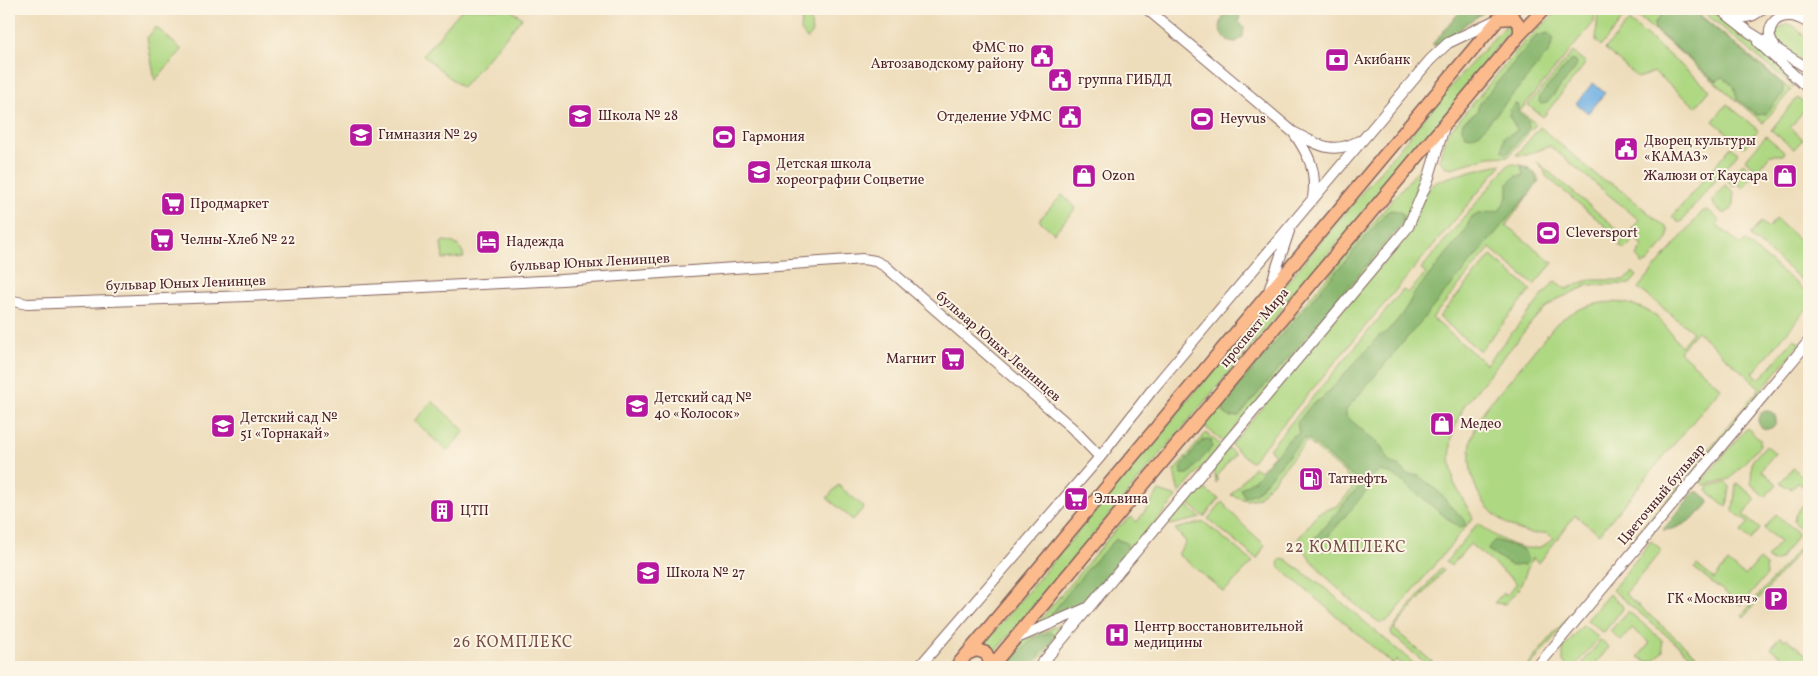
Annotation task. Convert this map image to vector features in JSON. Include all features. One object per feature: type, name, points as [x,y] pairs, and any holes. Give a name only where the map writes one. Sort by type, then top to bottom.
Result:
[{"type":"main road","name":"проспект Мира","points":[[956,667],[1507,9]]},
{"type":"main road","name":"проспект Мира","points":[[990,667],[1520,34],[1544,9]]},
{"type":"main road","points":[[1498,19],[1514,18],[1520,26],[1520,34]]},
{"type":"main road","points":[[969,652],[976,650],[986,653],[990,667]]},
{"type":"street","points":[[1147,9],[1293,132],[1306,149],[1315,177],[1312,198]]},
{"type":"street","points":[[1723,12],[1740,18],[1752,16],[1762,9]]},
{"type":"street","points":[[1797,9],[1809,22]]},
{"type":"street","points":[[1723,12],[1749,32],[1809,69]]},
{"type":"street","points":[[1780,51],[1771,41],[1769,34],[1773,23],[1779,18],[1789,16],[1809,22]]},
{"type":"street","points":[[919,667],[1100,457],[1312,198],[1430,60],[1448,43],[1498,19]]},
{"type":"street","points":[[1749,32],[1771,56],[1809,89]]},
{"type":"street","points":[[1039,667],[1408,227],[1428,180],[1444,127]]},
{"type":"street","points":[[1293,132],[1317,144],[1338,149],[1362,140]]},
{"type":"street","points":[[1267,296],[1291,225]]},
{"type":"street","name":"бульвар Юных Ленинцев","points":[[9,300],[27,304],[247,296],[675,273],[862,259],[874,261],[885,266],[1072,428],[1100,457]]},
{"type":"street","name":"Цветочный бульвар","points":[[1537,667],[1809,341]]},
{"type":"street","points":[[1015,639],[1090,607]]},
{"type":"green space","points":[[462,9],[510,9],[522,18],[462,88],[423,55]]},
{"type":"green space","points":[[793,9],[810,9],[812,34],[807,39],[801,31],[802,19]]},
{"type":"green space","points":[[1462,9],[1489,9],[1467,23],[1442,45],[1432,45]]},
{"type":"green space","points":[[1560,9],[1595,9],[1594,22],[1520,111],[1536,124],[1509,156],[1489,157],[1452,168],[1444,166],[1439,159],[1448,133],[1526,40]]},
{"type":"green space","points":[[1598,9],[1631,9],[1601,46],[1596,41]]},
{"type":"green space","points":[[1640,9],[1654,9],[1652,12],[1656,15],[1659,11],[1656,9],[1693,9],[1791,90],[1763,123],[1635,14]]},
{"type":"green space","points":[[1666,9],[1691,9],[1783,85],[1784,92],[1766,114],[1757,115],[1737,99],[1734,86],[1723,77],[1716,81],[1655,30],[1654,24]]},
{"type":"green space","points":[[1700,9],[1709,9],[1791,77],[1794,87]]},
{"type":"green space","points":[[1236,11],[1240,14],[1239,22],[1244,27],[1243,37],[1236,42],[1225,39],[1220,27],[1223,17],[1227,12]]},
{"type":"green space","points":[[1629,21],[1710,90],[1696,107],[1654,72],[1638,78],[1605,49]]},
{"type":"green space","points":[[1508,23],[1513,27],[1471,78],[1450,109],[993,654],[984,644],[1458,78]]},
{"type":"green space","points":[[1787,24],[1794,26],[1809,41],[1809,66],[1778,46],[1774,38],[1777,30]]},
{"type":"green space","points":[[156,27],[182,50],[155,80],[147,38]]},
{"type":"green space","points":[[1548,33],[1554,39],[1549,52],[1480,133],[1471,137],[1466,136],[1462,128],[1463,122],[1477,112],[1479,104],[1535,37]]},
{"type":"green space","points":[[1573,52],[1586,63],[1543,117],[1528,105]]},
{"type":"green space","points":[[1571,60],[1576,62],[1575,69],[1547,103],[1541,104],[1539,102],[1540,96]]},
{"type":"green space","points":[[1797,98],[1809,108],[1809,114],[1804,110],[1790,128],[1803,139],[1794,149],[1771,130]]},
{"type":"green space","points":[[1515,104],[1518,105],[1518,112],[1528,120],[1529,128],[1509,152],[1506,153],[1502,151],[1504,137],[1515,132],[1517,129],[1509,116],[1510,109]]},
{"type":"green space","points":[[1727,104],[1758,130],[1744,147],[1713,121]]},
{"type":"green space","points":[[1540,127],[1601,179],[1615,185],[1668,229],[1668,239],[1647,263],[1642,264],[1637,256],[1643,246],[1635,239],[1624,250],[1619,245],[1639,220],[1550,146],[1527,155],[1516,155]]},
{"type":"green space","points":[[1766,136],[1785,152],[1783,155],[1770,155],[1759,169],[1756,166],[1754,168],[1745,160]]},
{"type":"green space","points":[[1731,147],[1738,153],[1681,222],[1678,222],[1672,217]]},
{"type":"green space","points":[[1432,153],[1409,218],[1223,442],[1203,425]]},
{"type":"green space","points":[[1537,162],[1620,231],[1616,235],[1546,176],[1544,170]]},
{"type":"green space","points":[[1743,163],[1754,174],[1743,188],[1737,183],[1734,186],[1728,181]]},
{"type":"green space","points":[[1502,164],[1251,462],[1231,445],[1411,228],[1422,201],[1431,186],[1443,179]]},
{"type":"green space","points":[[1509,164],[1531,169],[1539,181],[1506,225],[1553,263],[1534,285],[1490,248],[1432,318],[1486,364],[1555,281],[1566,289],[1589,280],[1626,280],[1633,272],[1637,276],[1630,284],[1589,285],[1556,300],[1536,317],[1464,406],[1452,435],[1450,459],[1454,483],[1473,518],[1389,620],[1381,623],[1360,608],[1322,572],[1311,560],[1298,539],[1318,513],[1339,505],[1352,489],[1346,474],[1307,441],[1258,498],[1246,500],[1231,495],[1254,467],[1260,471],[1275,454],[1269,449],[1403,290],[1408,293],[1426,273],[1421,269]]},
{"type":"green space","points":[[1521,165],[1534,174],[1537,184],[1346,410],[1346,416],[1384,449],[1387,459],[1393,464],[1398,465],[1408,474],[1419,476],[1442,495],[1449,505],[1465,520],[1465,527],[1459,528],[1394,475],[1381,471],[1373,475],[1369,488],[1320,546],[1313,547],[1312,541],[1361,484],[1309,439],[1303,439],[1256,493],[1245,497],[1240,489],[1254,480],[1292,436],[1299,434],[1297,423],[1312,404],[1323,398],[1379,336],[1393,325],[1413,295],[1463,234],[1471,218],[1478,214],[1499,211],[1508,196],[1508,183],[1516,176],[1523,176]]},
{"type":"green space","points":[[1725,185],[1734,192],[1732,209],[1724,214],[1714,206],[1713,200]]},
{"type":"green space","points":[[1062,195],[1076,208],[1054,233],[1039,220]]},
{"type":"green space","points":[[1391,210],[1403,214],[1403,222],[1239,416],[1230,417],[1224,413],[1223,404],[1387,212]]},
{"type":"green space","points":[[1703,211],[1709,211],[1720,221],[1717,225],[1741,245],[1745,241],[1809,294],[1809,306],[1753,373],[1760,379],[1794,339],[1801,343],[1529,667],[1526,667],[1760,388],[1697,331],[1679,351],[1721,388],[1599,534],[1575,515],[1539,563],[1532,558],[1519,589],[1505,604],[1494,603],[1503,593],[1506,596],[1517,583],[1470,544],[1451,566],[1446,562],[1478,523],[1505,541],[1525,548],[1536,548],[1545,545],[1553,538],[1546,533],[1539,534],[1518,530],[1499,518],[1485,504],[1478,493],[1471,469],[1471,443],[1474,431],[1487,406],[1556,324],[1567,316],[1590,305],[1616,302],[1641,308],[1653,314],[1665,325],[1681,346],[1693,332],[1638,288]]},
{"type":"green space","points":[[1776,219],[1809,248],[1809,286],[1751,237],[1751,234],[1761,222],[1768,228]]},
{"type":"green space","points":[[443,241],[457,245],[464,257],[443,259],[441,243]]},
{"type":"green space","points":[[1491,256],[1531,290],[1480,351],[1439,317]]},
{"type":"green space","points":[[432,401],[465,431],[447,451],[414,421]]},
{"type":"green space","points":[[1767,411],[1773,414],[1776,420],[1773,426],[1767,429],[1761,426],[1758,420],[1761,414]]},
{"type":"green space","points":[[1747,428],[1760,439],[1760,445],[1730,479],[1704,485],[1701,482]]},
{"type":"green space","points":[[1206,433],[1221,445],[1179,494],[1174,471]]},
{"type":"green space","points":[[1203,440],[1211,440],[1212,447],[1189,474],[1182,474],[1181,467]]},
{"type":"green space","points":[[1766,445],[1775,453],[1761,470],[1777,484],[1765,497],[1751,484],[1752,461]]},
{"type":"green space","points":[[1228,448],[1235,454],[1216,477],[1218,480],[1216,483],[1214,468]]},
{"type":"green space","points":[[1793,468],[1807,480],[1802,486],[1797,482],[1791,489],[1788,486],[1786,488],[1780,483]]},
{"type":"green space","points":[[1726,482],[1730,487],[1727,507],[1707,491],[1709,486]]},
{"type":"green space","points":[[1739,484],[1756,499],[1743,515],[1760,529],[1750,540],[1741,532],[1748,523],[1733,511],[1736,485]]},
{"type":"green space","points":[[838,485],[864,507],[853,520],[827,498]]},
{"type":"green space","points":[[1206,490],[1219,499],[1204,517],[1185,500],[1192,492]]},
{"type":"green space","points":[[1159,491],[1177,497],[1087,604],[1036,625],[1117,528],[1131,517],[1137,522]]},
{"type":"green space","points":[[1694,492],[1699,492],[1708,499],[1709,503],[1682,525],[1669,530],[1663,530]]},
{"type":"green space","points":[[1222,502],[1265,545],[1257,559],[1208,519]]},
{"type":"green space","points":[[1183,503],[1201,518],[1170,525],[1168,520]]},
{"type":"green space","points":[[1803,505],[1809,510],[1809,529],[1801,529],[1794,522],[1795,515]]},
{"type":"green space","points":[[1776,514],[1796,531],[1797,536],[1779,560],[1773,562],[1766,558],[1780,542],[1764,529]]},
{"type":"green space","points":[[1204,522],[1253,562],[1224,592],[1178,554],[1186,542],[1175,529]]},
{"type":"green space","points":[[1116,539],[1127,543],[1127,550],[1083,603],[1051,617],[1051,614],[1091,565]]},
{"type":"green space","points":[[1495,540],[1524,550],[1528,560],[1525,565],[1512,566],[1488,550]]},
{"type":"green space","points":[[1806,540],[1809,542],[1809,545],[1806,543],[1744,617],[1742,615]]},
{"type":"green space","points":[[1651,541],[1662,550],[1625,594],[1705,663],[1702,667],[1689,667],[1695,659],[1612,590]]},
{"type":"green space","points":[[1280,559],[1286,560],[1326,589],[1418,667],[1405,667],[1397,660],[1393,664],[1280,568],[1278,564]]},
{"type":"green space","points":[[1759,560],[1766,566],[1767,575],[1741,605],[1694,568],[1697,565],[1714,579],[1728,562],[1745,576]]},
{"type":"green space","points":[[1441,568],[1444,570],[1394,629],[1438,667],[1430,667],[1392,635],[1391,631]]},
{"type":"green space","points":[[1609,594],[1622,605],[1623,609],[1603,633],[1587,620]]},
{"type":"green space","points":[[1628,611],[1662,640],[1663,651],[1655,660],[1647,662],[1638,657],[1650,643],[1632,628],[1621,641],[1610,631]]},
{"type":"green space","points":[[1067,622],[1068,626],[1033,667],[1000,667],[1023,640]]},
{"type":"green space","points":[[1583,625],[1599,638],[1574,667],[1569,667],[1563,662],[1563,648]]},
{"type":"green space","points":[[1050,632],[1055,635],[1054,638],[1030,667],[1006,667],[1032,639]]},
{"type":"green space","points":[[1780,637],[1784,640],[1786,638],[1809,657],[1809,667],[1795,667],[1771,648]]},
{"type":"green space","points":[[1601,640],[1609,647],[1596,663],[1600,667],[1579,667]]},
{"type":"water","points":[[1593,83],[1605,93],[1588,113],[1576,103]]},
{"type":"place","name":"ФМС по Автозаводскому району","points":[[1042,56]]},
{"type":"place","name":"Акибанк","points":[[1337,60]]},
{"type":"place","name":"группа ГИБДД","points":[[1060,80]]},
{"type":"place","name":"Школа № 28","points":[[580,116]]},
{"type":"place","name":"Отделение УФМС","points":[[1070,117]]},
{"type":"place","name":"Heyvus","points":[[1202,119]]},
{"type":"place","name":"Гимназия № 29","points":[[361,135]]},
{"type":"place","name":"Гармония","points":[[724,137]]},
{"type":"place","name":"Дворец культуры «КАМАЗ»","points":[[1626,149]]},
{"type":"place","name":"Детская школа хореографии Соцветие","points":[[759,172]]},
{"type":"place","name":"Ozon","points":[[1084,176]]},
{"type":"place","name":"Жалюзи от Каусара","points":[[1785,176]]},
{"type":"place","name":"Продмаркет","points":[[173,204]]},
{"type":"place","name":"Cleversport","points":[[1548,233]]},
{"type":"place","name":"Челны-Хлеб № 22","points":[[162,240]]},
{"type":"place","name":"Надежда","points":[[488,242]]},
{"type":"place","name":"Магнит","points":[[953,359]]},
{"type":"place","name":"Детский сад № 40 «Колосок»","points":[[637,406]]},
{"type":"place","name":"Медео","points":[[1442,424]]},
{"type":"place","name":"Детский сад № 51 «Торнакай»","points":[[223,426]]},
{"type":"place","name":"Татнефть","points":[[1311,479]]},
{"type":"place","name":"Эльвина","points":[[1076,499]]},
{"type":"place","name":"ЦТП","points":[[442,511]]},
{"type":"place","name":"Школа № 27","points":[[648,573]]},
{"type":"place","name":"ГК «Москвич»","points":[[1776,599]]},
{"type":"place","name":"Центр восстановительной медицины","points":[[1117,635]]},
{"type":"district","name":"22 КОМПЛЕКС","points":[[1346,548]]},
{"type":"district","name":"26 КОМПЛЕКС","points":[[513,643]]}]
